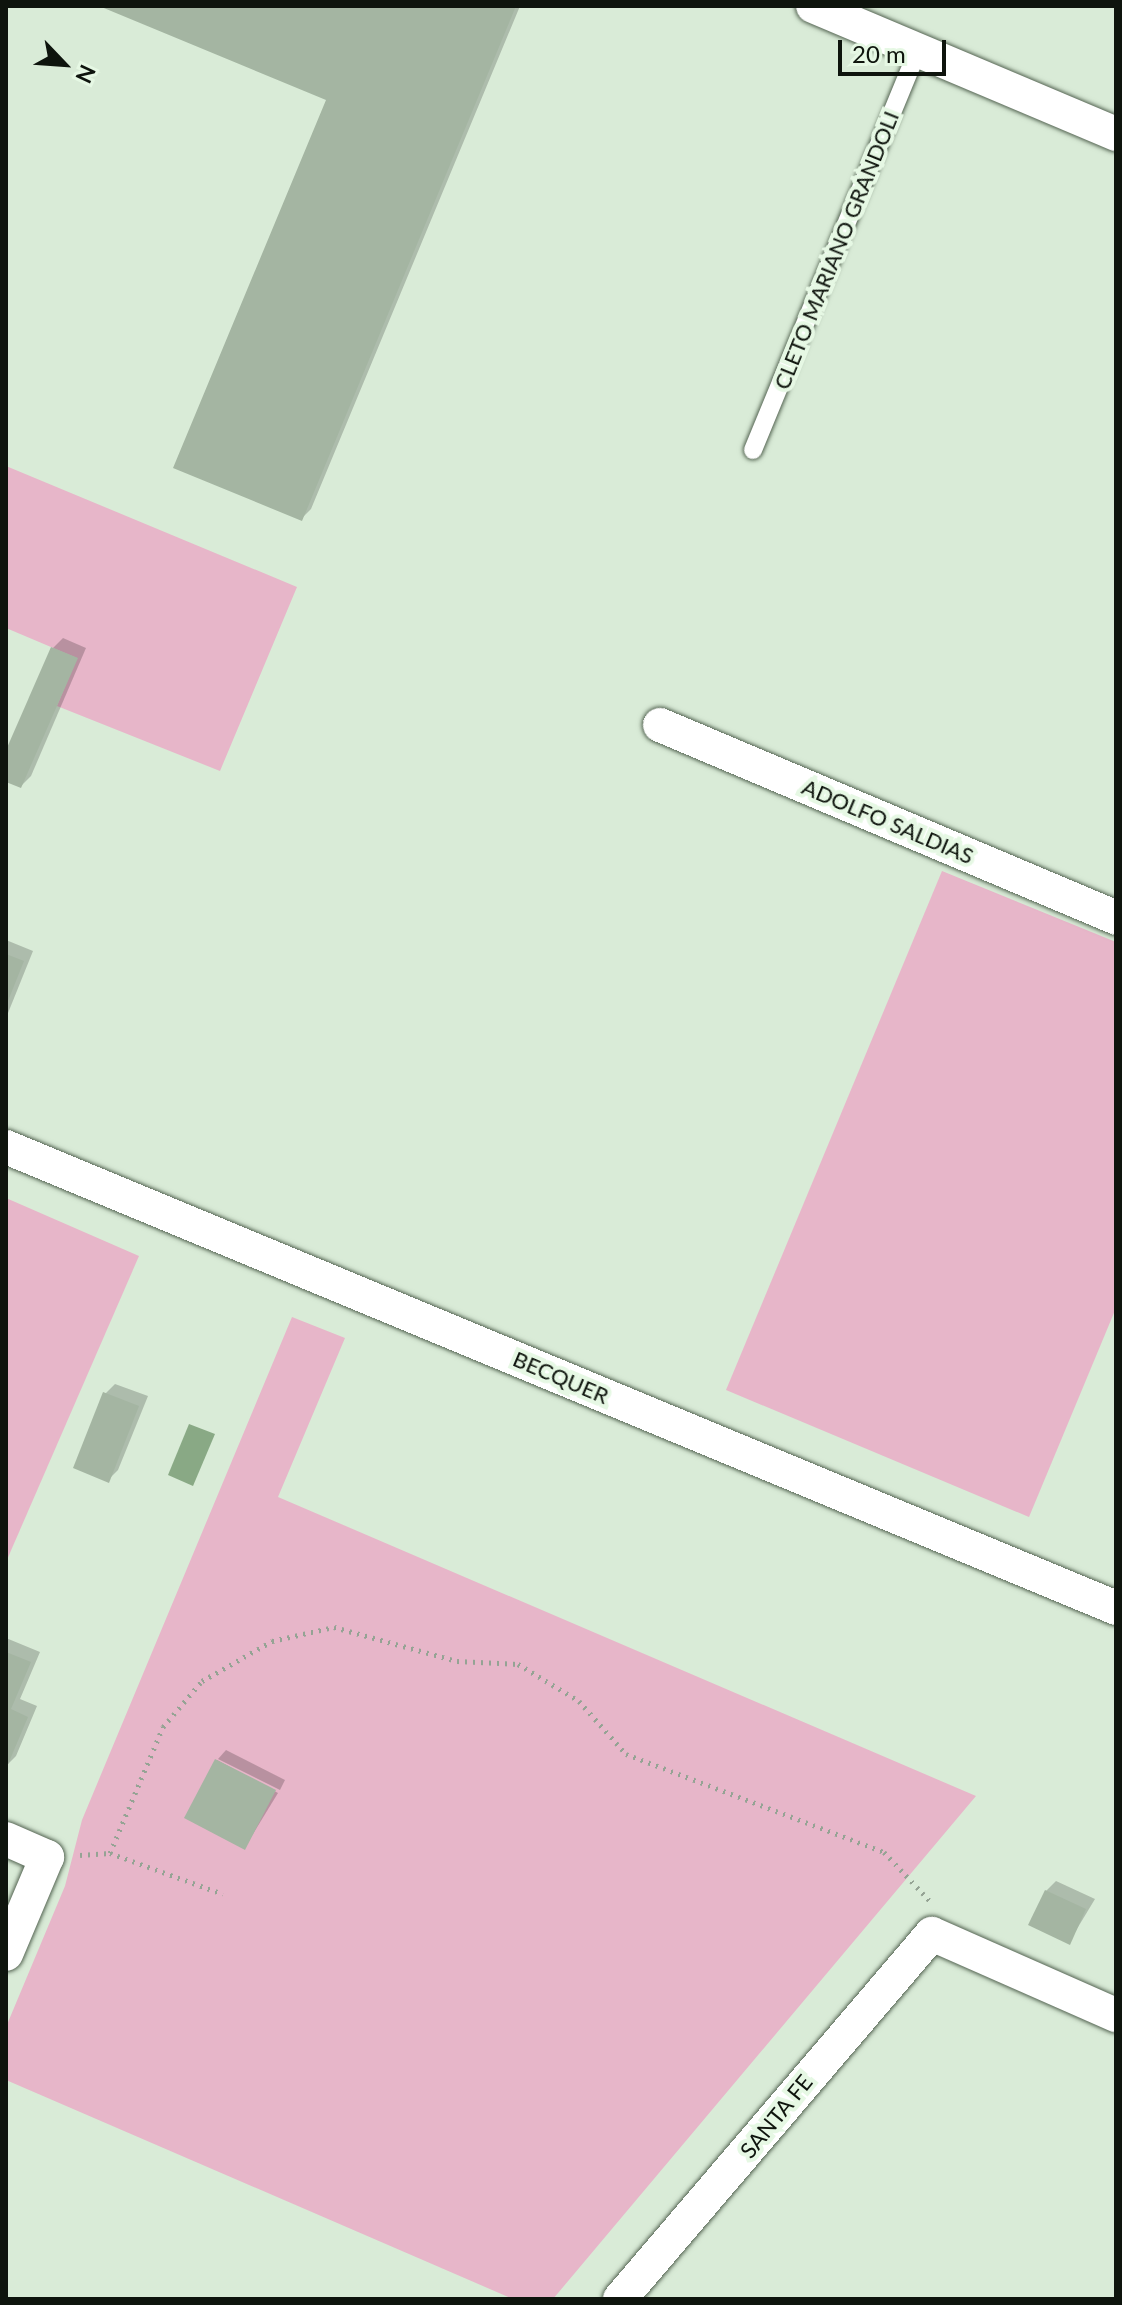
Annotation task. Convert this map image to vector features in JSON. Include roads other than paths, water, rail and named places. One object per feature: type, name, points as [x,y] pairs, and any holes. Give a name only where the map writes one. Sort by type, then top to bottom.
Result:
[{"type":"street","points":[[813,6],[1116,134]]},
{"type":"street","name":"ADOLFO SALDIAS","points":[[660,725],[1116,918]]},
{"type":"street","name":"BECQUER","points":[[6,1147],[1116,1608]]},
{"type":"street","points":[[6,1839],[47,1857],[6,1954]]},
{"type":"street","name":"SANTA FE","points":[[620,2299],[932,1934],[1116,2015]]},
{"type":"lane","name":"CLETO MARIANO GRANDOLI","points":[[753,450],[918,50]]}]
